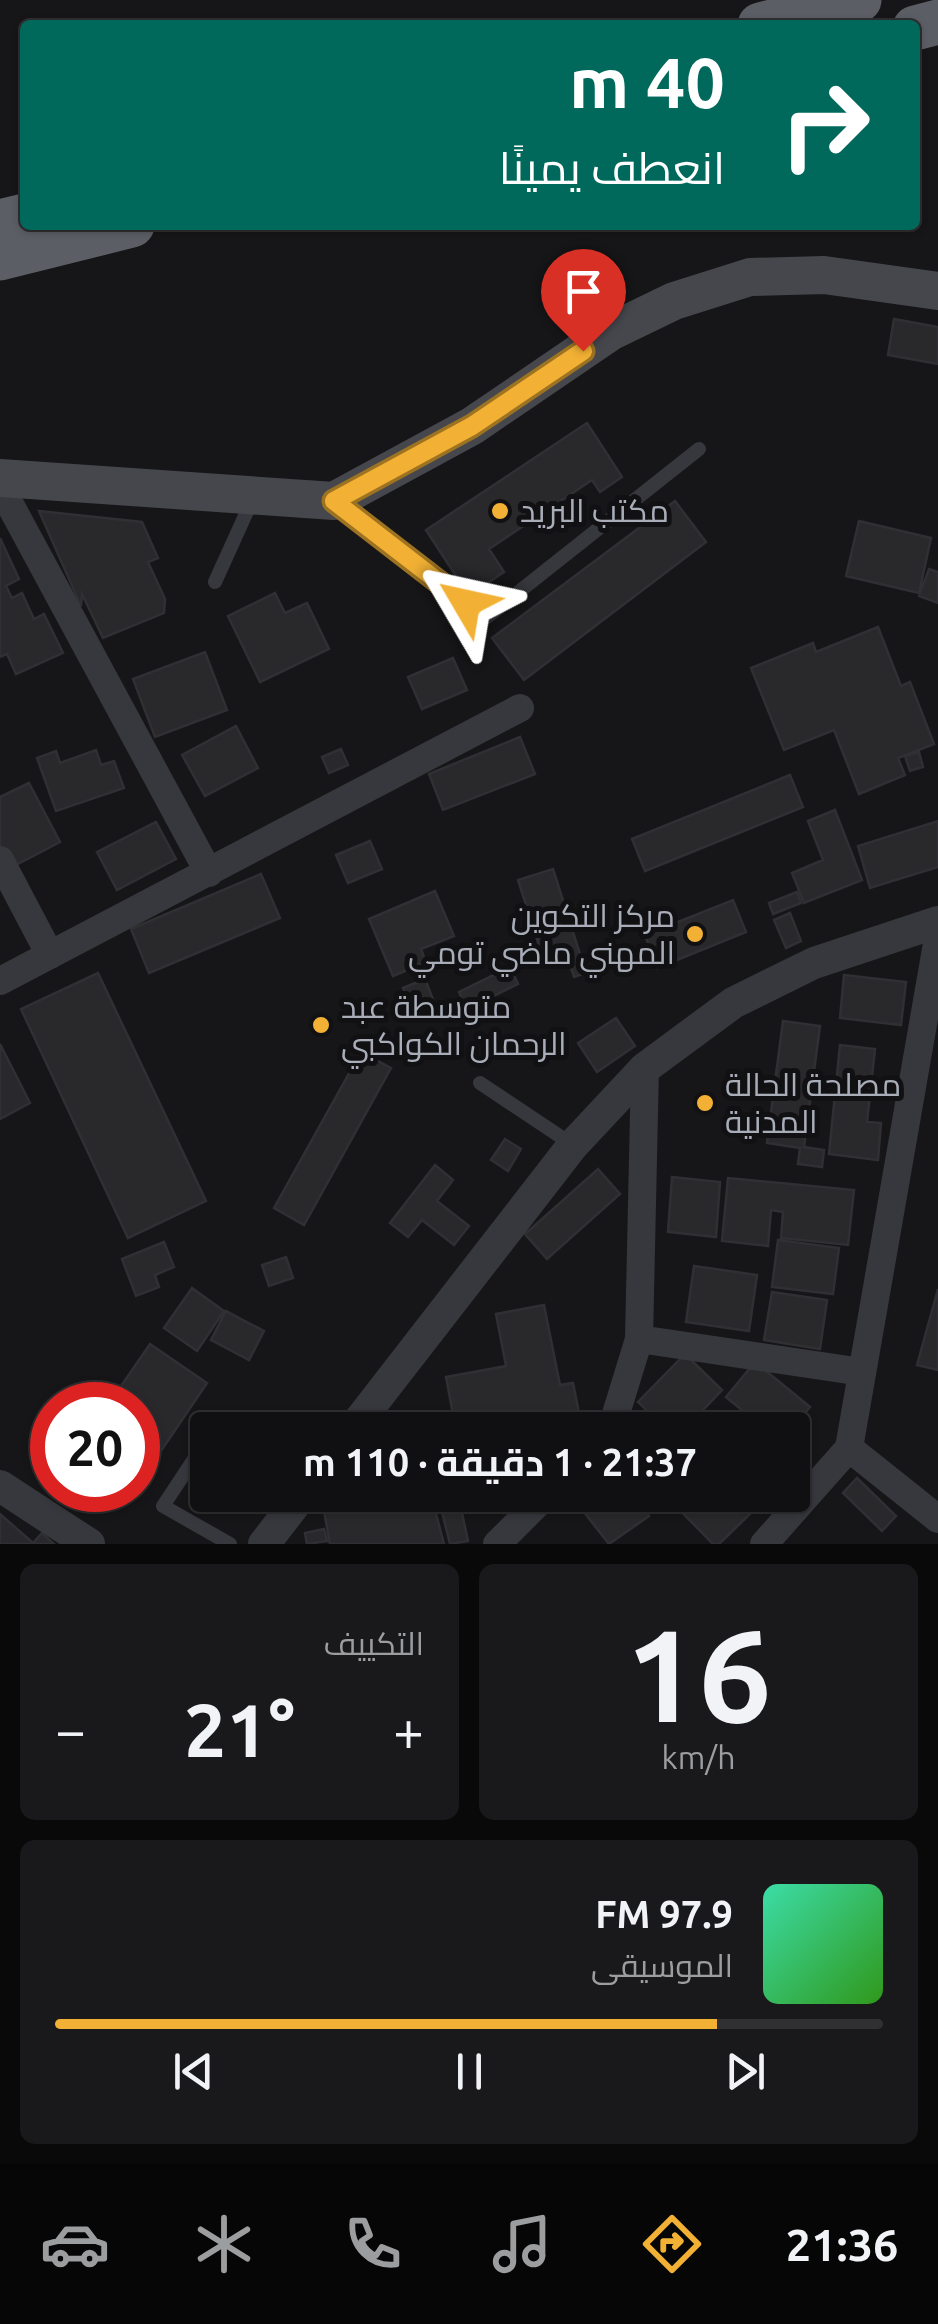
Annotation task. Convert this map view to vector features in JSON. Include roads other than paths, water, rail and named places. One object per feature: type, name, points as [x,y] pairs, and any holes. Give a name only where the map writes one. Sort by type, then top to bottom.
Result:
[{"type":"highway","points":[[780,20],[858,0]]},
{"type":"highway","points":[[0,258],[112,230]]},
{"type":"main road","points":[[0,478],[334,501],[472,426],[610,332],[674,301],[750,277],[824,275],[938,292]]},
{"type":"street","points":[[0,486],[209,873]]},
{"type":"street","points":[[0,981],[520,708]]},
{"type":"street","points":[[0,860],[50,955]]},
{"type":"street","points":[[366,1412],[573,1145],[645,1068],[733,1003],[814,963],[938,922]]},
{"type":"street","points":[[764,1544],[849,1448],[925,1078],[938,938]]},
{"type":"street","points":[[617,1412],[640,1340],[645,1068]]},
{"type":"street","points":[[640,1340],[862,1372]]},
{"type":"street","points":[[849,1448],[938,1519]]},
{"type":"street","points":[[908,1493],[938,1484]]},
{"type":"street","points":[[0,1486],[89,1544]]},
{"type":"street","points":[[264,1544],[289,1512]]},
{"type":"street","points":[[496,1544],[529,1512]]},
{"type":"lane","points":[[334,501],[444,590],[486,617],[699,449]]},
{"type":"lane","points":[[214,582],[254,496]]},
{"type":"lane","points":[[480,1083],[573,1145]]},
{"type":"lane","points":[[190,1466],[164,1506],[230,1544]]},
{"type":"place","name":"مكتب البريد","points":[[500,511]]},
{"type":"place","name":"مركز التكوين المهني ماضي تومي","points":[[695,934]]},
{"type":"place","name":"متوسطة عبد الرحمان الكواكبي","points":[[321,1025]]},
{"type":"place","name":"مصلحة الحالة المدنية","points":[[705,1103]]}]
